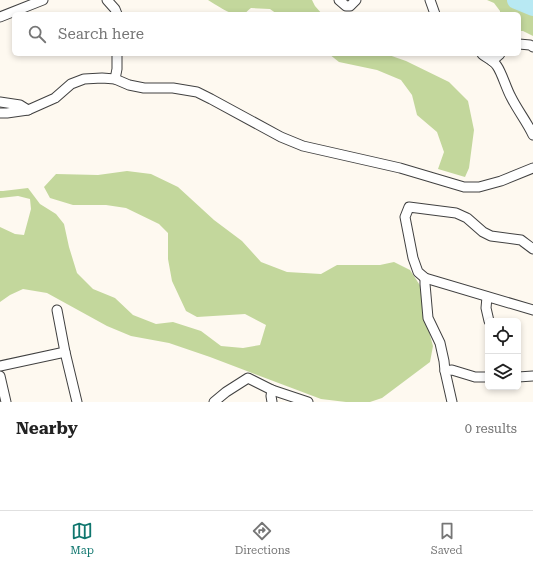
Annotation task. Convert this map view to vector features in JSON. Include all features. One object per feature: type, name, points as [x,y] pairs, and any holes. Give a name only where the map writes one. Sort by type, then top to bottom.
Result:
[{"type":"street","points":[[12,12],[42,0]]},
{"type":"street","points":[[107,0],[116,12]]},
{"type":"street","points":[[339,0],[346,6],[350,6],[356,0]]},
{"type":"street","points":[[430,0],[434,12]]},
{"type":"street","points":[[0,17],[12,12]]},
{"type":"street","points":[[521,44],[530,45],[533,47]]},
{"type":"street","points":[[115,79],[117,56]]},
{"type":"street","points":[[485,56],[497,66],[510,96],[530,127],[533,135]]},
{"type":"street","points":[[492,61],[498,56]]},
{"type":"street","points":[[0,113],[7,114],[28,110],[55,98],[71,84],[84,79],[115,79],[130,85],[144,88],[173,88],[197,92],[281,137],[303,146],[400,168],[464,186],[479,187],[501,181],[533,168]]},
{"type":"street","points":[[0,102],[20,105],[28,110]]},
{"type":"street","points":[[533,249],[521,240],[491,236],[483,232],[466,218],[456,213],[409,207],[405,217],[412,258],[418,272],[425,278],[533,310]]},
{"type":"street","points":[[425,278],[424,284],[428,318],[440,343],[452,402]]},
{"type":"street","points":[[487,297],[486,308],[488,318]]},
{"type":"street","points":[[57,310],[77,402]]},
{"type":"street","points":[[0,366],[65,352]]},
{"type":"street","points":[[445,370],[452,370],[475,377],[485,377]]},
{"type":"street","points":[[0,376],[6,402]]},
{"type":"street","points":[[521,377],[533,376]]},
{"type":"street","points":[[215,402],[226,392],[248,378],[272,390],[308,402]]},
{"type":"street","points":[[272,390],[272,402]]},
{"type":"green space","points":[[208,0],[312,0],[320,12],[274,12],[270,9],[251,8],[246,12],[228,12]]},
{"type":"green space","points":[[487,0],[513,0],[533,8],[533,36],[521,31],[521,12],[500,12],[494,3]]},
{"type":"green space","points":[[332,56],[392,56],[406,61],[449,82],[468,101],[474,130],[469,168],[465,177],[438,169],[444,152],[437,132],[417,115],[412,95],[401,80],[377,70],[339,62]]},
{"type":"green space","points":[[127,171],[151,174],[178,187],[214,220],[242,241],[261,262],[287,272],[321,274],[337,265],[380,265],[394,262],[410,270],[421,287],[425,317],[433,346],[430,362],[382,398],[370,402],[346,402],[321,399],[169,343],[131,336],[107,326],[47,293],[23,289],[0,302],[0,227],[15,234],[24,235],[31,209],[30,199],[18,196],[0,198],[0,191],[28,188],[40,204],[56,214],[64,224],[77,273],[93,289],[115,298],[133,315],[156,324],[173,322],[201,331],[221,346],[243,348],[260,345],[266,325],[245,314],[197,317],[186,311],[172,281],[168,259],[168,233],[159,224],[126,208],[106,205],[73,205],[50,198],[44,187],[56,174],[98,175]]},
{"type":"waterway","points":[[516,0],[533,7]]}]
